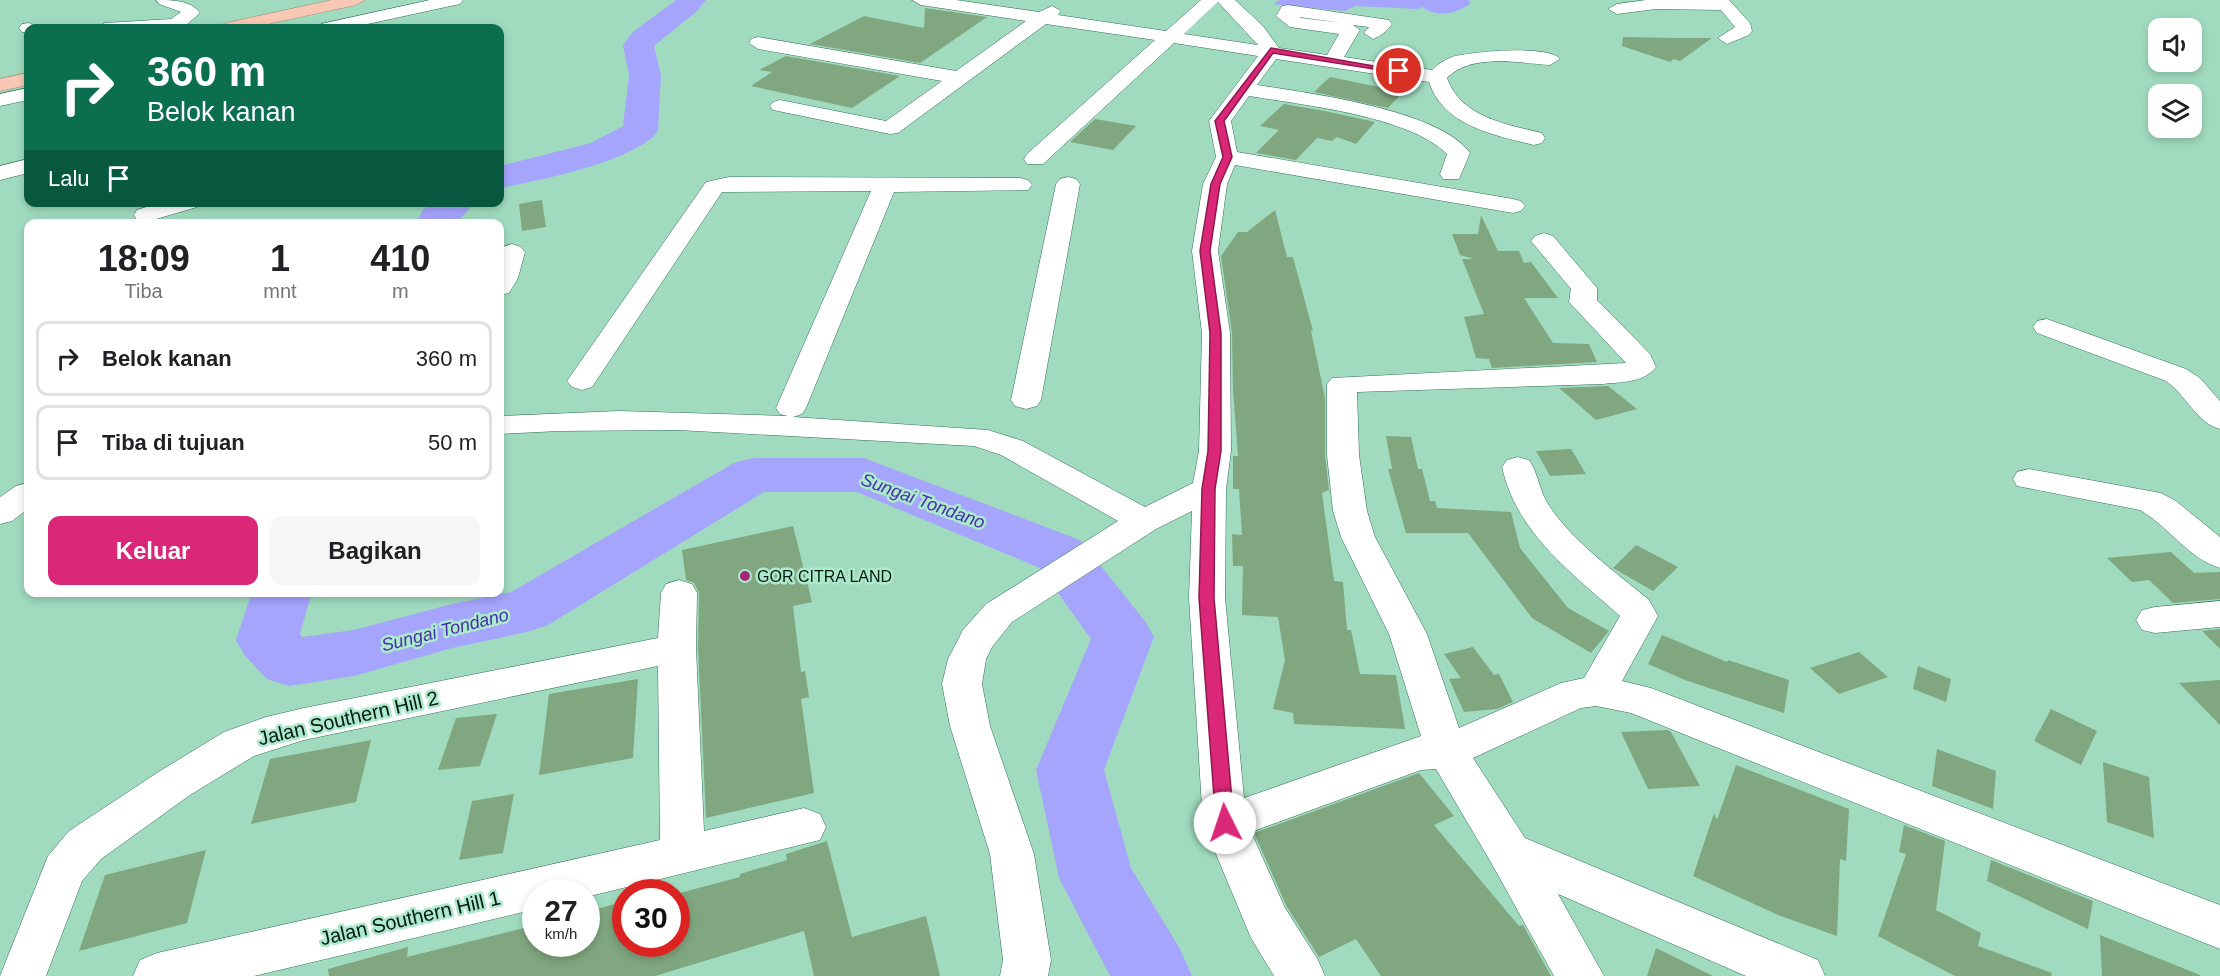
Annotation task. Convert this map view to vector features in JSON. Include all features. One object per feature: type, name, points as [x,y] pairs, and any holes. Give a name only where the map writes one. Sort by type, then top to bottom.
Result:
[{"type":"highway","points":[[245,24],[356,0]]},
{"type":"highway","points":[[275,24],[381,0]]},
{"type":"highway","points":[[0,77],[24,72]]},
{"type":"highway","points":[[0,85],[24,80]]},
{"type":"street","points":[[165,0],[189,9],[191,13],[179,24]]},
{"type":"street","points":[[345,24],[454,0]]},
{"type":"street","points":[[921,0],[1271,50],[1345,48],[1373,33],[1383,24],[1288,10],[1285,16],[1345,48]]},
{"type":"street","points":[[780,106],[890,128],[1065,0]]},
{"type":"street","points":[[1020,185],[1010,176],[1011,170],[1024,162],[1035,159],[1211,0]]},
{"type":"street","points":[[1225,0],[1257,30],[1271,50]]},
{"type":"street","points":[[1617,9],[1656,4],[1721,2],[1745,29],[1727,38]]},
{"type":"street","points":[[1302,38],[1345,48],[1437,77]]},
{"type":"street","points":[[758,43],[960,78]]},
{"type":"street","points":[[1271,50],[1220,121],[1227,157],[1215,184],[1205,251],[1216,333],[1215,451],[1209,489],[1207,598],[1225,823],[1268,923],[1300,976]]},
{"type":"street","points":[[1437,77],[1442,69],[1454,62],[1503,57],[1550,59]]},
{"type":"street","points":[[1437,77],[1445,97],[1463,114],[1534,138]]},
{"type":"street","points":[[1244,89],[1379,115],[1417,128],[1452,144],[1457,150],[1459,153],[1451,174]]},
{"type":"street","points":[[0,100],[24,95]]},
{"type":"street","points":[[1227,157],[1513,206]]},
{"type":"street","points":[[1035,159],[1066,169]]},
{"type":"street","points":[[0,173],[24,167]]},
{"type":"street","points":[[582,381],[713,188],[729,184],[1020,185],[1044,189],[1066,169]]},
{"type":"street","points":[[1026,400],[1066,169]]},
{"type":"street","points":[[791,408],[885,186]]},
{"type":"street","points":[[146,215],[172,207]]},
{"type":"street","points":[[1544,241],[1584,288],[1583,302],[1640,360],[1641,367],[1635,371],[1602,375],[1342,384],[1343,455],[1350,511],[1358,537],[1408,634],[1447,752],[1509,852],[1580,976]]},
{"type":"street","points":[[504,280],[512,252]]},
{"type":"street","points":[[2047,327],[2176,375],[2190,384],[2220,420]]},
{"type":"street","points":[[504,425],[566,419],[637,419],[977,437],[1012,448],[1131,531]]},
{"type":"street","points":[[1518,467],[1523,489],[1557,539],[1636,609],[1639,616],[1596,691]]},
{"type":"street","points":[[2029,479],[2149,501],[2164,509],[2220,556]]},
{"type":"street","points":[[1024,976],[1027,960],[1012,854],[977,752],[962,684],[967,659],[976,640],[999,613],[1131,531],[1209,489]]},
{"type":"street","points":[[0,513],[24,498]]},
{"type":"street","points":[[679,593],[676,648],[683,854]]},
{"type":"street","points":[[2155,620],[2220,614]]},
{"type":"street","name":"Jalan Southern Hill 2","points":[[22,976],[60,878],[79,852],[174,783],[239,744],[266,733],[304,724],[676,648]]},
{"type":"street","points":[[1225,823],[1420,753],[1447,752],[1575,694],[1596,691],[1637,699],[2220,927]]},
{"type":"street","name":"Jalan Southern Hill 1","points":[[157,976],[804,827]]},
{"type":"street","points":[[1509,852],[1801,976]]},
{"type":"shaded area","points":[[1280,0],[1469,0],[1470,4],[1453,12],[1440,14],[1422,7],[1417,9],[1355,6],[1345,11],[1273,4]]},
{"type":"building","points":[[925,8],[987,17],[920,63],[810,44],[864,16],[924,28]]},
{"type":"building","points":[[1623,37],[1712,38],[1680,61],[1674,59],[1670,62],[1622,46]]},
{"type":"building","points":[[786,56],[900,76],[852,108],[751,86],[772,72],[759,70]]},
{"type":"building","points":[[1330,77],[1403,92],[1388,108],[1314,92]]},
{"type":"building","points":[[1284,104],[1375,122],[1356,144],[1337,137],[1332,141],[1317,138],[1296,160],[1256,153],[1279,130],[1260,126]]},
{"type":"building","points":[[1095,119],[1136,126],[1113,150],[1070,142]]},
{"type":"building","points":[[542,200],[546,227],[522,231],[519,204]]},
{"type":"building","points":[[1275,210],[1287,257],[1293,257],[1313,331],[1311,331],[1325,398],[1325,455],[1329,490],[1322,493],[1334,581],[1343,582],[1347,630],[1351,630],[1360,674],[1396,675],[1405,729],[1294,724],[1293,713],[1273,709],[1285,660],[1278,617],[1242,615],[1243,566],[1233,566],[1232,534],[1242,535],[1239,489],[1233,489],[1233,456],[1238,456],[1232,333],[1221,256],[1238,232],[1247,232]]},
{"type":"building","points":[[1481,215],[1498,251],[1519,251],[1524,263],[1531,262],[1558,298],[1524,298],[1553,343],[1589,344],[1597,362],[1492,368],[1489,359],[1476,358],[1464,317],[1484,314],[1462,259],[1474,259],[1460,255],[1452,234],[1478,234]]},
{"type":"building","points":[[1608,386],[1637,409],[1596,420],[1559,388]]},
{"type":"building","points":[[1386,436],[1411,437],[1418,469],[1422,469],[1430,501],[1435,501],[1437,508],[1511,512],[1520,548],[1568,608],[1609,631],[1591,653],[1532,618],[1468,533],[1406,533],[1388,469],[1392,469]]},
{"type":"building","points":[[1571,449],[1586,474],[1550,476],[1536,451]]},
{"type":"building","points":[[793,526],[812,602],[793,606],[801,672],[805,671],[809,697],[801,699],[814,793],[706,818],[698,648],[699,593],[694,583],[686,580],[682,550]]},
{"type":"building","points":[[1636,545],[1678,567],[1653,591],[1613,568]]},
{"type":"building","points":[[2171,552],[2194,573],[2220,572],[2220,599],[2173,603],[2149,580],[2132,582],[2107,558]]},
{"type":"building","points":[[2220,629],[2220,649],[2202,631]]},
{"type":"building","points":[[1662,635],[1727,662],[1728,660],[1789,680],[1784,713],[1685,680],[1648,664]]},
{"type":"building","points":[[1473,647],[1494,675],[1499,674],[1513,702],[1497,709],[1464,712],[1449,679],[1461,678],[1444,654]]},
{"type":"building","points":[[1859,652],[1888,677],[1839,694],[1810,668]]},
{"type":"building","points":[[1918,666],[1951,679],[1946,702],[1913,689]]},
{"type":"building","points":[[638,679],[633,758],[539,775],[549,694]]},
{"type":"building","points":[[2220,680],[2220,725],[2179,683]]},
{"type":"building","points":[[2051,709],[2097,731],[2081,765],[2034,741]]},
{"type":"building","points":[[497,714],[480,766],[438,770],[456,718]]},
{"type":"building","points":[[1668,730],[1700,786],[1648,789],[1621,732]]},
{"type":"building","points":[[371,740],[356,802],[251,824],[270,759]]},
{"type":"building","points":[[1937,749],[1996,771],[1993,809],[1932,786]]},
{"type":"building","points":[[2103,762],[2149,777],[2154,838],[2107,822]]},
{"type":"building","points":[[1736,765],[1849,809],[1846,861],[1840,859],[1837,936],[1778,915],[1693,876],[1714,813],[1717,820]]},
{"type":"building","points":[[1419,773],[1454,816],[1434,825],[1519,926],[1523,925],[1551,976],[1381,976],[1356,939],[1319,957],[1287,907],[1254,833]]},
{"type":"building","points":[[514,794],[503,853],[459,860],[472,801]]},
{"type":"building","points":[[1904,825],[1945,841],[1936,910],[1981,933],[1978,946],[2052,973],[2051,976],[1955,976],[1878,936],[1906,854],[1899,852]]},
{"type":"building","points":[[827,841],[852,937],[926,916],[940,976],[814,976],[804,931],[655,976],[329,976],[328,969],[408,947],[407,957],[522,928],[522,957],[600,957],[600,908],[612,905],[612,957],[690,957],[690,890],[740,877],[740,874],[787,860],[786,854]]},
{"type":"building","points":[[206,850],[187,923],[79,951],[105,875]]},
{"type":"building","points":[[1991,860],[2093,901],[2088,929],[1987,881]]},
{"type":"building","points":[[2100,935],[2200,975],[2200,976],[2102,976]]},
{"type":"building","points":[[1656,948],[1713,976],[1647,976]]},
{"type":"waterway","name":"Sungai Tondano","points":[[504,176],[604,151],[640,131],[645,75],[638,45],[692,0]]},
{"type":"waterway","name":"Sungai Tondano","points":[[437,219],[450,207]]},
{"type":"waterway","name":"Sungai Tondano","points":[[280,597],[267,640],[289,662],[354,653],[452,626],[527,610],[753,475],[864,475],[1060,554],[1123,637],[1070,770],[1096,878],[1152,976]]},
{"type":"place","name":"GOR CITRA LAND","points":[[745,576]]},
{"type":"route","points":[[1225,823],[1207,598],[1209,489],[1215,451],[1216,333],[1205,251],[1215,184],[1227,157],[1220,121],[1271,50],[1399,71]]}]
